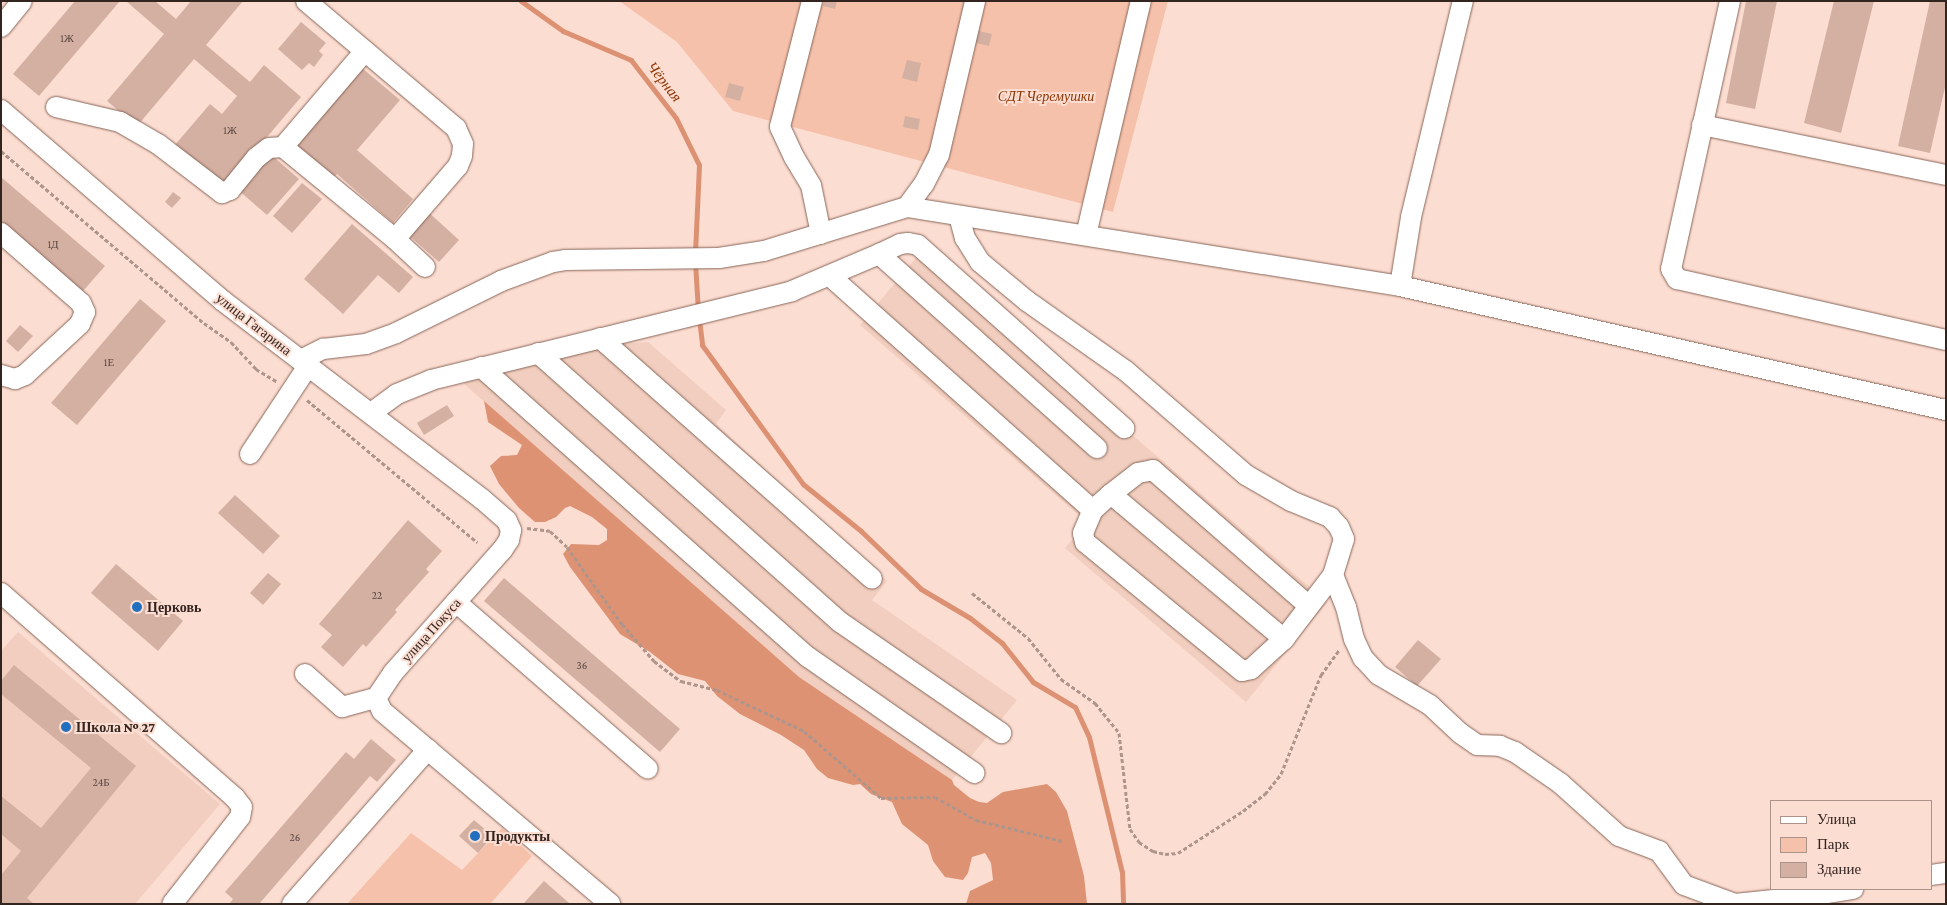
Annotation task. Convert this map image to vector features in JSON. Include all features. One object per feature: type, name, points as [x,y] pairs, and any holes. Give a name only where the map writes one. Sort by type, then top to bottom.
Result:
[{"type":"street","points":[[1,27],[22,1]]},
{"type":"street","points":[[306,1],[456,128],[463,144],[462,156],[458,166],[395,239]]},
{"type":"street","points":[[812,1],[780,127],[794,157],[811,185],[821,234]]},
{"type":"street","points":[[975,1],[940,155],[924,184],[907,207],[1400,286],[1946,410]]},
{"type":"street","points":[[1086,235],[1142,1]]},
{"type":"street","points":[[1400,286],[1411,217],[1463,1]]},
{"type":"street","points":[[1730,1],[1670,269],[1677,279],[1946,340]]},
{"type":"street","points":[[283,147],[365,51]]},
{"type":"street","points":[[56,107],[120,122],[158,144],[222,193],[230,190],[256,158],[269,148],[283,147],[395,239],[425,267]]},
{"type":"street","name":"улица Гагарина","points":[[1,110],[223,301],[305,363],[323,349],[366,344],[396,333],[501,281],[553,262],[565,260],[719,258],[764,251],[907,207]]},
{"type":"street","points":[[1702,125],[1946,176]]},
{"type":"street","points":[[959,216],[965,238],[980,262],[1026,301],[1126,372],[1246,475],[1291,501],[1330,517],[1339,527],[1344,539],[1333,575],[1284,639],[1252,669],[1242,671],[1086,542],[1083,533],[1093,510],[1138,473],[1153,470],[1309,606]]},
{"type":"street","points":[[1,233],[82,303],[85,312],[80,324],[25,375],[15,379],[1,375]]},
{"type":"street","points":[[371,413],[398,394],[431,380],[792,291],[900,244],[908,243],[918,245],[1124,428]]},
{"type":"street","points":[[879,254],[1097,448]]},
{"type":"street","points":[[830,276],[1093,510]]},
{"type":"street","points":[[600,338],[872,579]]},
{"type":"street","points":[[538,353],[840,622],[1001,733]]},
{"type":"street","points":[[250,454],[292,390],[305,363],[482,499],[507,521],[511,530]]},
{"type":"street","points":[[481,367],[808,657],[974,773]]},
{"type":"street","points":[[1111,494],[1284,639]]},
{"type":"street","name":"улица Покуса","points":[[376,698],[393,673],[503,549],[509,540],[511,530]]},
{"type":"street","points":[[1333,575],[1346,607],[1354,639],[1363,658],[1379,675],[1430,705],[1460,734],[1477,745],[1500,746],[1522,757],[1560,783],[1619,836],[1659,851],[1684,885],[1735,904],[1803,898],[1847,890]]},
{"type":"street","points":[[4,602],[235,798],[242,806],[240,817],[172,904]]},
{"type":"street","points":[[456,602],[648,769]]},
{"type":"street","points":[[305,674],[342,707],[376,698],[382,711],[428,749],[599,901]]},
{"type":"street","points":[[292,904],[428,749]]},
{"type":"street","points":[[1932,875],[1946,873]]},
{"type":"path","points":[[1,151],[204,323],[231,342],[256,369],[292,390],[477,542]]},
{"type":"path","points":[[511,530],[527,528],[550,531],[567,547],[622,624],[654,661],[681,681],[717,690],[804,731],[881,798],[935,797],[976,820],[1063,841]]},
{"type":"path","points":[[972,592],[1028,638],[1061,679],[1095,703],[1119,733],[1130,829],[1139,842],[1153,851],[1165,854],[1178,853],[1243,811],[1265,794],[1281,774],[1321,675],[1335,654],[1354,639]]},
{"type":"shaded area","points":[[920,253],[1327,602],[1246,702],[1065,548],[1087,522],[860,325]]},
{"type":"shaded area","points":[[648,342],[726,410],[716,424],[887,581],[872,600],[1017,700],[952,780],[799,677],[464,384],[478,368],[607,345]]},
{"type":"shaded area","points":[[484,401],[799,677],[952,780],[954,785],[970,798],[987,803],[1003,792],[1047,784],[1056,792],[1067,811],[1084,876],[1087,904],[966,904],[970,891],[993,880],[991,863],[985,853],[972,857],[968,873],[963,880],[945,877],[933,861],[928,845],[902,824],[892,802],[871,794],[860,784],[853,785],[828,778],[817,769],[804,750],[781,735],[740,714],[717,696],[705,681],[678,674],[650,652],[620,634],[570,567],[563,554],[571,544],[599,545],[607,540],[607,529],[592,517],[570,506],[565,508],[556,517],[545,522],[535,522],[519,508],[499,484],[490,466],[501,456],[517,455],[522,445],[488,422]]},
{"type":"shaded area","name":"Школа № 27","points":[[18,632],[220,804],[135,904],[1,904],[1,651]]},
{"type":"green space","name":"СДТ Черемушки","points":[[619,1],[1168,1],[1113,212],[733,111],[677,42]]},
{"type":"green space","points":[[502,828],[532,856],[490,904],[347,904],[411,833],[462,870]]},
{"type":"building","points":[[75,1],[120,1],[39,96],[13,74]]},
{"type":"building","points":[[126,1],[155,1],[176,19],[191,1],[243,1],[206,45],[250,82],[264,65],[301,97],[223,189],[174,146],[210,104],[222,114],[237,96],[194,59],[137,126],[107,101],[164,34]]},
{"type":"building","points":[[824,1],[837,1],[835,9],[823,6]]},
{"type":"building","points":[[1746,1],[1777,1],[1755,109],[1726,103]]},
{"type":"building","points":[[1834,1],[1874,1],[1841,133],[1804,123]]},
{"type":"building","points":[[1930,1],[1946,1],[1946,83],[1930,153],[1898,146]]},
{"type":"building","points":[[301,22],[326,43],[319,51],[323,55],[314,67],[309,63],[302,70],[278,49]]},
{"type":"building","points":[[975,30],[992,34],[989,46],[972,42]]},
{"type":"building","points":[[907,60],[921,63],[917,82],[902,78]]},
{"type":"building","points":[[362,68],[400,100],[357,150],[413,199],[393,223],[337,174],[332,179],[294,146]]},
{"type":"building","points":[[729,83],[744,87],[740,101],[725,97]]},
{"type":"building","points":[[905,116],[920,119],[918,130],[903,127]]},
{"type":"building","points":[[269,153],[299,179],[267,215],[237,189]]},
{"type":"building","points":[[1,177],[105,266],[83,291],[1,221]]},
{"type":"building","points":[[302,183],[322,199],[292,233],[273,216]]},
{"type":"building","points":[[173,192],[181,198],[172,208],[165,202]]},
{"type":"building","points":[[426,210],[459,240],[439,262],[406,233]]},
{"type":"building","points":[[352,224],[413,277],[399,293],[378,275],[343,314],[304,279]]},
{"type":"building","points":[[140,299],[166,321],[77,425],[51,403]]},
{"type":"building","points":[[20,325],[33,336],[18,352],[6,341]]},
{"type":"building","points":[[447,405],[454,416],[424,435],[417,423]]},
{"type":"building","points":[[235,495],[280,536],[263,554],[218,513]]},
{"type":"building","points":[[408,520],[442,551],[426,569],[429,572],[395,610],[397,612],[366,647],[363,644],[343,667],[321,647],[332,635],[319,624]]},
{"type":"building","name":"Церковь","points":[[116,564],[183,621],[158,651],[91,593]]},
{"type":"building","points":[[268,573],[281,584],[263,605],[250,593]]},
{"type":"building","points":[[504,578],[680,729],[660,752],[484,601]]},
{"type":"building","points":[[1418,640],[1441,659],[1417,686],[1395,667]]},
{"type":"building","points":[[14,665],[136,766],[27,898],[34,904],[1,904],[1,875],[21,851],[1,834],[1,796],[41,828],[91,768],[1,694],[1,681]]},
{"type":"building","points":[[371,739],[396,760],[377,782],[370,776],[259,904],[229,904],[233,899],[225,892],[346,752],[354,759]]},
{"type":"building","points":[[474,820],[493,836],[478,853],[459,836]]},
{"type":"building","points":[[544,881],[569,903],[523,904]]},
{"type":"waterway","name":"Чёрная","points":[[521,1],[563,31],[631,60],[676,118],[699,165],[695,253]]},
{"type":"waterway","points":[[695,262],[698,311]]},
{"type":"waterway","points":[[699,319],[702,345],[803,484],[861,531],[921,589],[970,618],[1002,643],[1033,682],[1075,707],[1089,737],[1122,872],[1123,904]]},
{"type":"place","name":"Церковь","points":[[137,607]]},
{"type":"place","name":"Школа № 27","points":[[66,727]]},
{"type":"place","name":"Продукты","points":[[475,836]]}]
